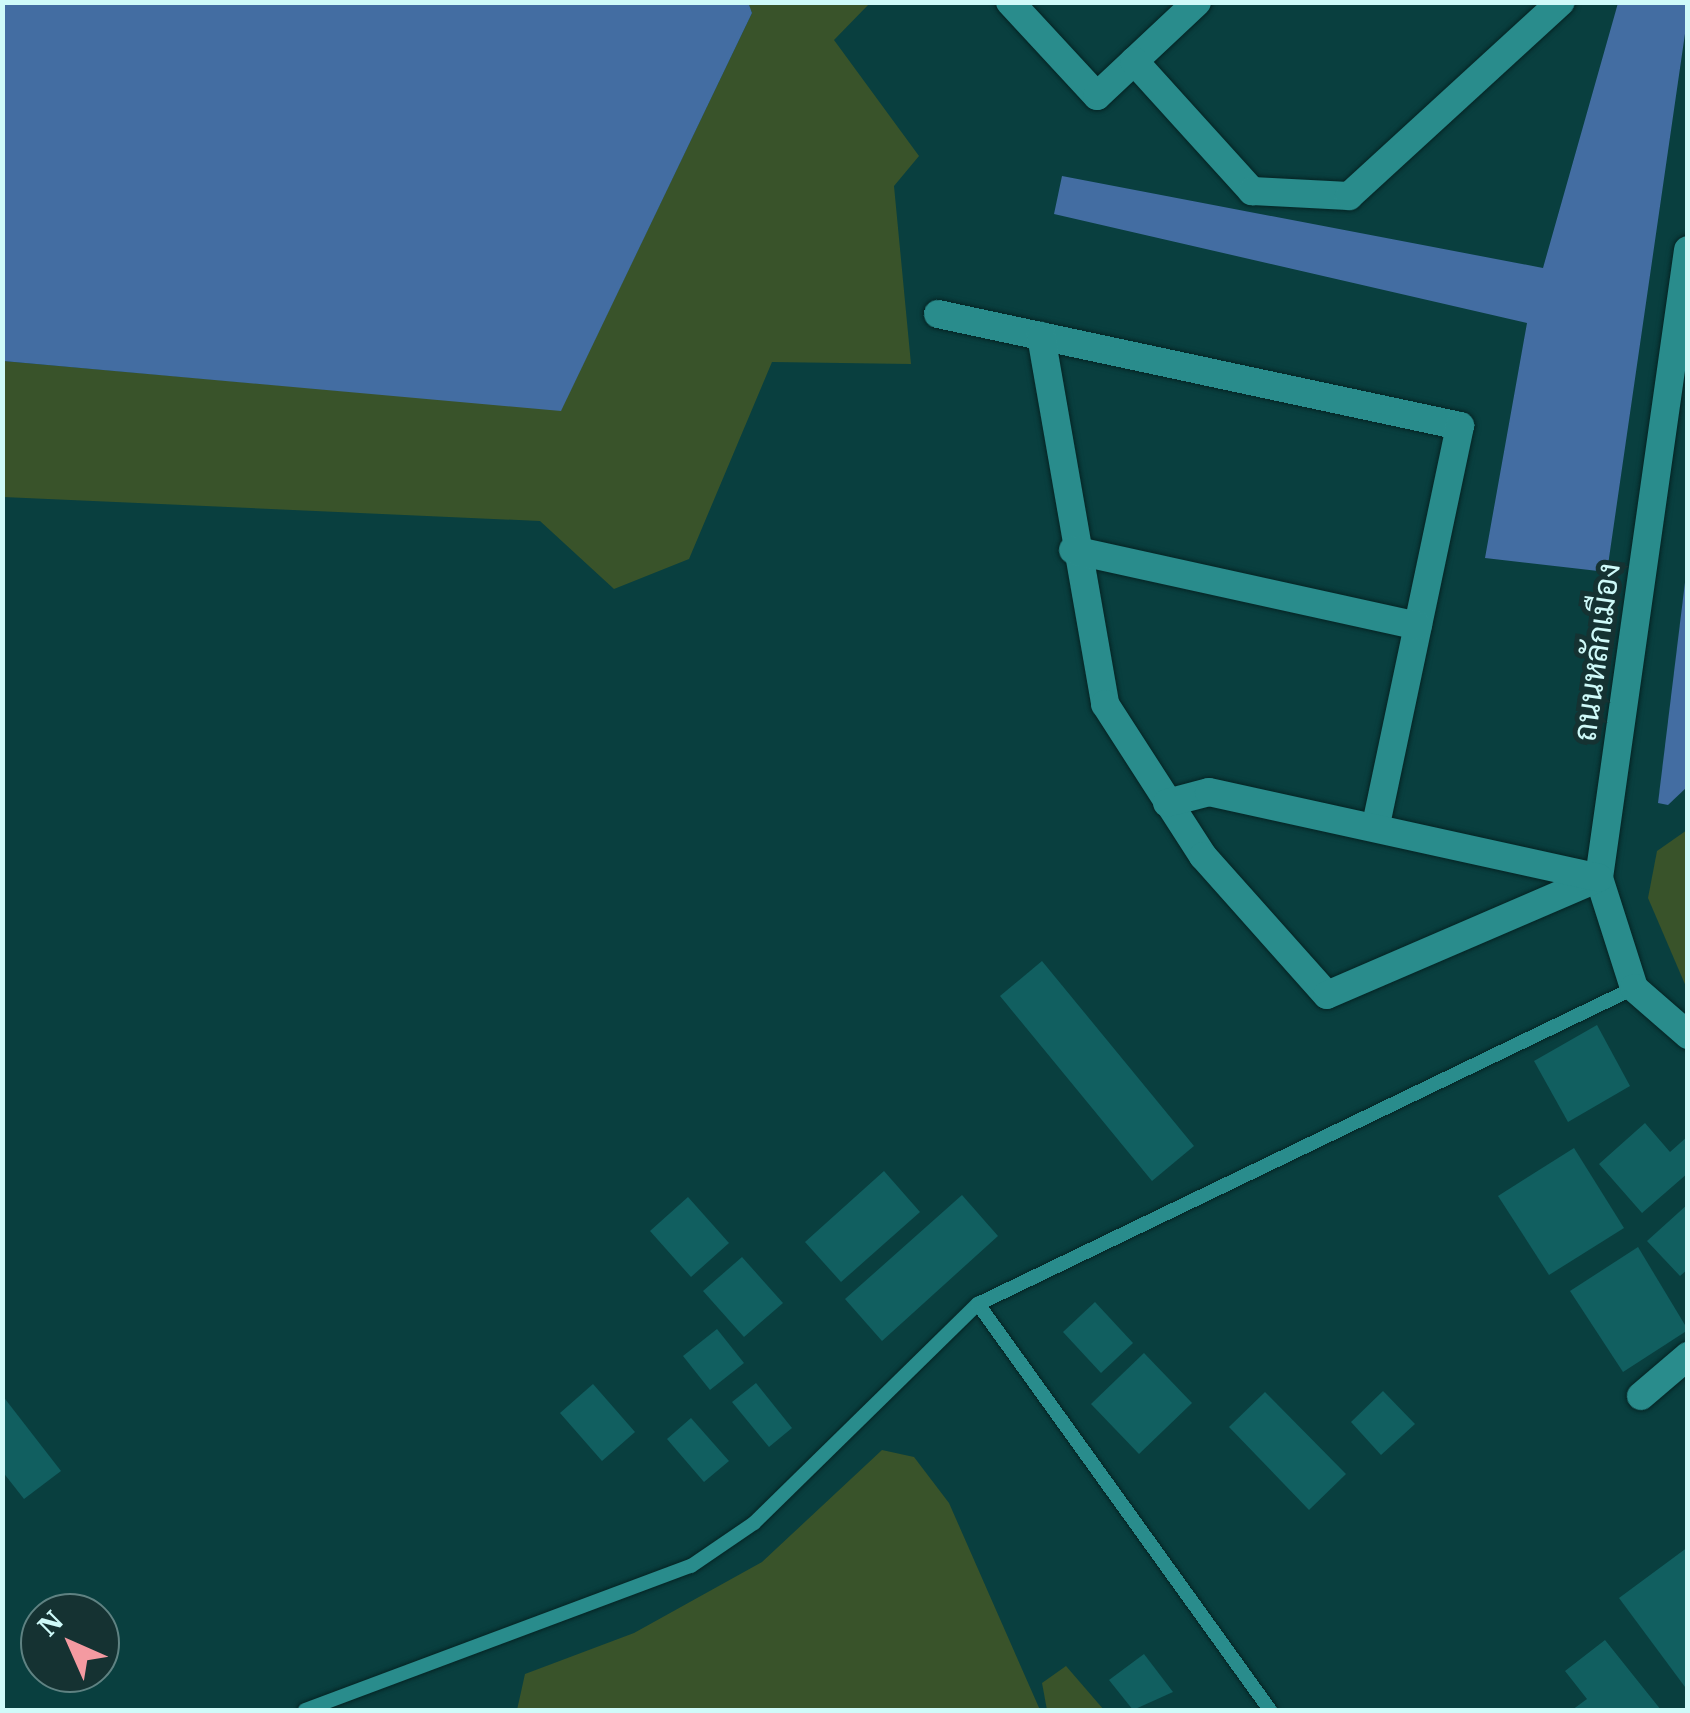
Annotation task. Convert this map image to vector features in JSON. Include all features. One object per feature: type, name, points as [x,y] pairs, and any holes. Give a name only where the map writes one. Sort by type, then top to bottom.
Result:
[{"type":"street","points":[[1010,2],[1097,96],[1197,2]]},
{"type":"street","points":[[1134,61],[1252,191],[1349,196],[1561,2]]},
{"type":"street","name":"ถนนหลักเมือง","points":[[1634,988],[1599,878],[1688,250]]},
{"type":"street","points":[[938,314],[1460,426],[1376,825]]},
{"type":"street","points":[[1041,336],[1073,550],[1105,704],[1167,803],[1327,995],[1599,878]]},
{"type":"street","points":[[1073,550],[1418,626]]},
{"type":"street","points":[[1167,803],[1209,792],[1376,825],[1599,878]]},
{"type":"street","points":[[1634,988],[1688,1035]]},
{"type":"street","points":[[1641,1396],[1688,1356]]},
{"type":"lane","points":[[305,1710],[691,1566],[754,1524],[978,1304],[1634,988]]},
{"type":"lane","points":[[978,1304],[1270,1710]]},
{"type":"green space","points":[[748,3],[870,3],[834,40],[919,156],[894,186],[911,364],[772,362],[689,559],[614,589],[540,521],[3,497],[3,361],[561,410],[752,13]]},
{"type":"green space","points":[[1687,830],[1688,989],[1648,898],[1657,851]]},
{"type":"green space","points":[[882,1450],[914,1457],[949,1503],[1040,1710],[517,1710],[525,1674],[634,1633],[762,1562]]},
{"type":"green space","points":[[1066,1666],[1104,1710],[1047,1710],[1042,1683]]},
{"type":"water","points":[[748,2],[752,13],[561,411],[3,361],[3,3]]},
{"type":"water","points":[[1618,3],[1687,3],[1688,13],[1607,572],[1485,558],[1527,323],[1054,214],[1062,176],[1543,268]]},
{"type":"water","points":[[1687,566],[1687,787],[1668,805],[1658,803]]},
{"type":"building","points":[[1042,961],[1194,1146],[1152,1181],[1000,996]]},
{"type":"building","points":[[1597,1025],[1630,1086],[1568,1122],[1534,1061]]},
{"type":"building","points":[[1645,1123],[1670,1152],[1688,1136],[1688,1173],[1642,1213],[1599,1164]]},
{"type":"building","points":[[1574,1148],[1624,1228],[1549,1275],[1498,1196]]},
{"type":"building","points":[[884,1171],[920,1212],[841,1282],[805,1242]]},
{"type":"building","points":[[962,1195],[998,1236],[882,1341],[845,1299]]},
{"type":"building","points":[[688,1197],[729,1243],[691,1277],[650,1231]]},
{"type":"building","points":[[1688,1204],[1688,1269],[1680,1276],[1647,1241]]},
{"type":"building","points":[[1638,1247],[1688,1330],[1623,1372],[1570,1291]]},
{"type":"building","points":[[742,1257],[783,1303],[744,1337],[703,1291]]},
{"type":"building","points":[[1095,1302],[1133,1343],[1101,1373],[1063,1332]]},
{"type":"building","points":[[717,1329],[744,1363],[710,1390],[683,1356]]},
{"type":"building","points":[[1144,1353],[1192,1403],[1139,1454],[1091,1404]]},
{"type":"building","points":[[756,1383],[792,1428],[769,1447],[732,1402]]},
{"type":"building","points":[[593,1384],[635,1432],[602,1461],[560,1413]]},
{"type":"building","points":[[1383,1391],[1415,1424],[1381,1455],[1351,1422]]},
{"type":"building","points":[[1265,1392],[1346,1474],[1309,1510],[1229,1427]]},
{"type":"building","points":[[2,1395],[61,1471],[24,1499],[2,1471]]},
{"type":"building","points":[[691,1418],[729,1461],[704,1482],[667,1439]]},
{"type":"building","points":[[1688,1547],[1688,1691],[1619,1598]]},
{"type":"building","points":[[1605,1640],[1661,1710],[1572,1710],[1587,1699],[1565,1671]]},
{"type":"building","points":[[1144,1654],[1173,1692],[1133,1710],[1109,1680]]}]
